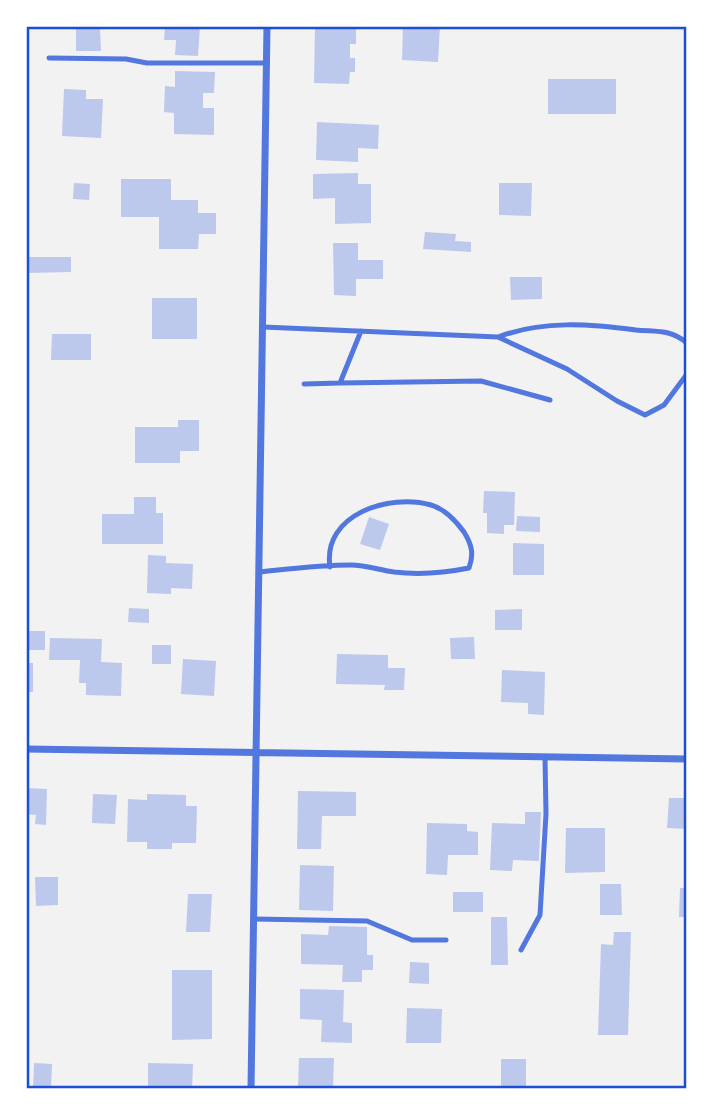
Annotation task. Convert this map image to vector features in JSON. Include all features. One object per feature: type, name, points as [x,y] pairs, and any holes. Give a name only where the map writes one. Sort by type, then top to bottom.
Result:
[{"type":"street","points":[[251,1089],[267,26]]},
{"type":"street","points":[[26,749],[687,759]]},
{"type":"lane","points":[[49,58],[127,59],[147,63],[267,63]]},
{"type":"lane","points":[[498,337],[519,328],[586,323],[675,333],[687,343]]},
{"type":"lane","points":[[263,327],[498,337],[566,369],[645,415],[664,405],[687,373]]},
{"type":"lane","points":[[340,383],[361,331]]},
{"type":"lane","points":[[304,384],[481,381],[550,400]]},
{"type":"lane","points":[[259,572],[330,567],[352,565],[396,572],[443,573],[469,568],[472,559],[471,546],[450,515],[432,505],[395,502],[373,506],[351,516],[332,541],[328,556],[330,567]]},
{"type":"lane","points":[[521,950],[540,915],[546,814],[545,757]]},
{"type":"lane","points":[[254,919],[367,920],[412,940],[446,940]]},
{"type":"building","points":[[165,26],[200,26],[198,56],[175,55],[176,40],[164,40]]},
{"type":"building","points":[[315,26],[356,26],[356,44],[350,44],[350,58],[355,58],[355,72],[350,72],[349,84],[314,83]]},
{"type":"building","points":[[403,26],[440,26],[438,62],[402,60]]},
{"type":"building","points":[[76,27],[100,27],[101,51],[76,51]]},
{"type":"building","points":[[175,71],[215,72],[214,93],[203,93],[203,108],[214,108],[214,135],[174,134],[174,113],[164,112],[165,86],[175,87]]},
{"type":"building","points":[[548,79],[616,79],[616,114],[548,114]]},
{"type":"building","points":[[64,89],[86,90],[86,99],[103,99],[101,138],[62,136]]},
{"type":"building","points":[[317,122],[379,125],[378,149],[358,148],[358,162],[316,160]]},
{"type":"building","points":[[358,173],[358,184],[371,184],[371,223],[335,224],[335,198],[313,199],[313,174]]},
{"type":"building","points":[[121,179],[171,179],[171,200],[198,200],[198,213],[216,213],[216,234],[199,234],[198,249],[159,249],[159,217],[121,217]]},
{"type":"building","points":[[74,183],[90,184],[89,200],[73,199]]},
{"type":"building","points":[[499,183],[532,183],[531,216],[499,215]]},
{"type":"building","points":[[425,232],[456,234],[455,241],[471,242],[471,252],[423,249]]},
{"type":"building","points":[[333,243],[358,243],[358,260],[383,260],[383,279],[356,279],[356,296],[334,295]]},
{"type":"building","points":[[26,257],[71,257],[71,272],[26,273]]},
{"type":"building","points":[[510,277],[542,277],[542,299],[511,300]]},
{"type":"building","points":[[152,298],[197,298],[197,339],[152,339]]},
{"type":"building","points":[[52,334],[91,334],[91,360],[51,360]]},
{"type":"building","points":[[178,420],[199,420],[199,451],[180,451],[180,463],[135,463],[135,427],[178,427]]},
{"type":"building","points":[[484,491],[515,492],[514,525],[504,525],[504,534],[487,533],[487,513],[483,513]]},
{"type":"building","points":[[134,497],[156,497],[156,513],[163,513],[163,544],[102,544],[102,514],[134,514]]},
{"type":"building","points":[[517,516],[540,517],[540,532],[516,531]]},
{"type":"building","points":[[369,517],[389,524],[380,550],[360,544]]},
{"type":"building","points":[[513,543],[544,544],[544,575],[513,575]]},
{"type":"building","points":[[148,555],[166,556],[166,563],[193,564],[192,589],[171,588],[171,594],[147,593]]},
{"type":"building","points":[[129,608],[149,609],[149,623],[128,622]]},
{"type":"building","points":[[522,609],[522,630],[495,630],[495,610]]},
{"type":"building","points":[[26,631],[45,631],[45,650],[26,650]]},
{"type":"building","points":[[474,637],[475,659],[451,659],[450,638]]},
{"type":"building","points":[[50,638],[102,639],[101,662],[122,663],[121,696],[86,695],[86,683],[79,683],[80,660],[49,660]]},
{"type":"building","points":[[152,645],[171,645],[171,664],[152,664]]},
{"type":"building","points":[[337,654],[388,655],[388,668],[405,668],[404,690],[384,690],[385,685],[336,684]]},
{"type":"building","points":[[183,659],[216,661],[214,696],[181,694]]},
{"type":"building","points":[[26,663],[33,663],[33,692],[26,692]]},
{"type":"building","points":[[502,670],[545,672],[544,715],[528,714],[528,703],[501,702]]},
{"type":"building","points":[[26,788],[47,789],[46,825],[35,824],[36,815],[26,814]]},
{"type":"building","points":[[298,791],[356,792],[356,816],[322,816],[321,849],[297,849]]},
{"type":"building","points":[[93,794],[117,795],[115,824],[92,823]]},
{"type":"building","points":[[147,794],[186,795],[186,806],[197,806],[196,843],[172,843],[172,849],[147,849],[147,842],[127,842],[128,799],[147,800]]},
{"type":"building","points":[[669,798],[687,798],[687,829],[667,828]]},
{"type":"building","points":[[525,812],[541,812],[539,861],[513,860],[512,871],[490,870],[492,823],[525,824]]},
{"type":"building","points":[[427,823],[467,824],[467,831],[478,832],[478,855],[448,855],[447,875],[426,874]]},
{"type":"building","points":[[566,828],[605,828],[605,872],[565,873]]},
{"type":"building","points":[[300,865],[334,866],[333,911],[299,910]]},
{"type":"building","points":[[35,877],[58,877],[58,905],[36,906]]},
{"type":"building","points":[[600,884],[621,884],[622,915],[600,915]]},
{"type":"building","points":[[680,888],[687,888],[687,917],[679,917]]},
{"type":"building","points":[[453,892],[483,892],[483,912],[453,912]]},
{"type":"building","points":[[188,894],[212,894],[210,932],[186,932]]},
{"type":"building","points":[[491,917],[507,917],[508,965],[491,965]]},
{"type":"building","points":[[329,926],[367,927],[367,955],[373,955],[373,970],[362,970],[362,982],[342,982],[343,965],[301,964],[301,934],[328,935]]},
{"type":"building","points":[[614,932],[631,932],[628,1035],[598,1035],[601,944],[613,945]]},
{"type":"building","points":[[410,962],[429,963],[429,984],[409,983]]},
{"type":"building","points":[[172,970],[212,970],[212,1039],[172,1040]]},
{"type":"building","points":[[300,989],[344,990],[343,1022],[352,1023],[352,1043],[321,1042],[322,1020],[300,1019]]},
{"type":"building","points":[[407,1008],[442,1009],[441,1043],[406,1043]]},
{"type":"building","points":[[299,1058],[334,1058],[333,1089],[298,1089]]},
{"type":"building","points":[[501,1059],[526,1059],[526,1089],[501,1089]]},
{"type":"building","points":[[34,1063],[52,1064],[51,1089],[33,1089]]},
{"type":"building","points":[[148,1063],[193,1064],[192,1089],[148,1089]]}]
